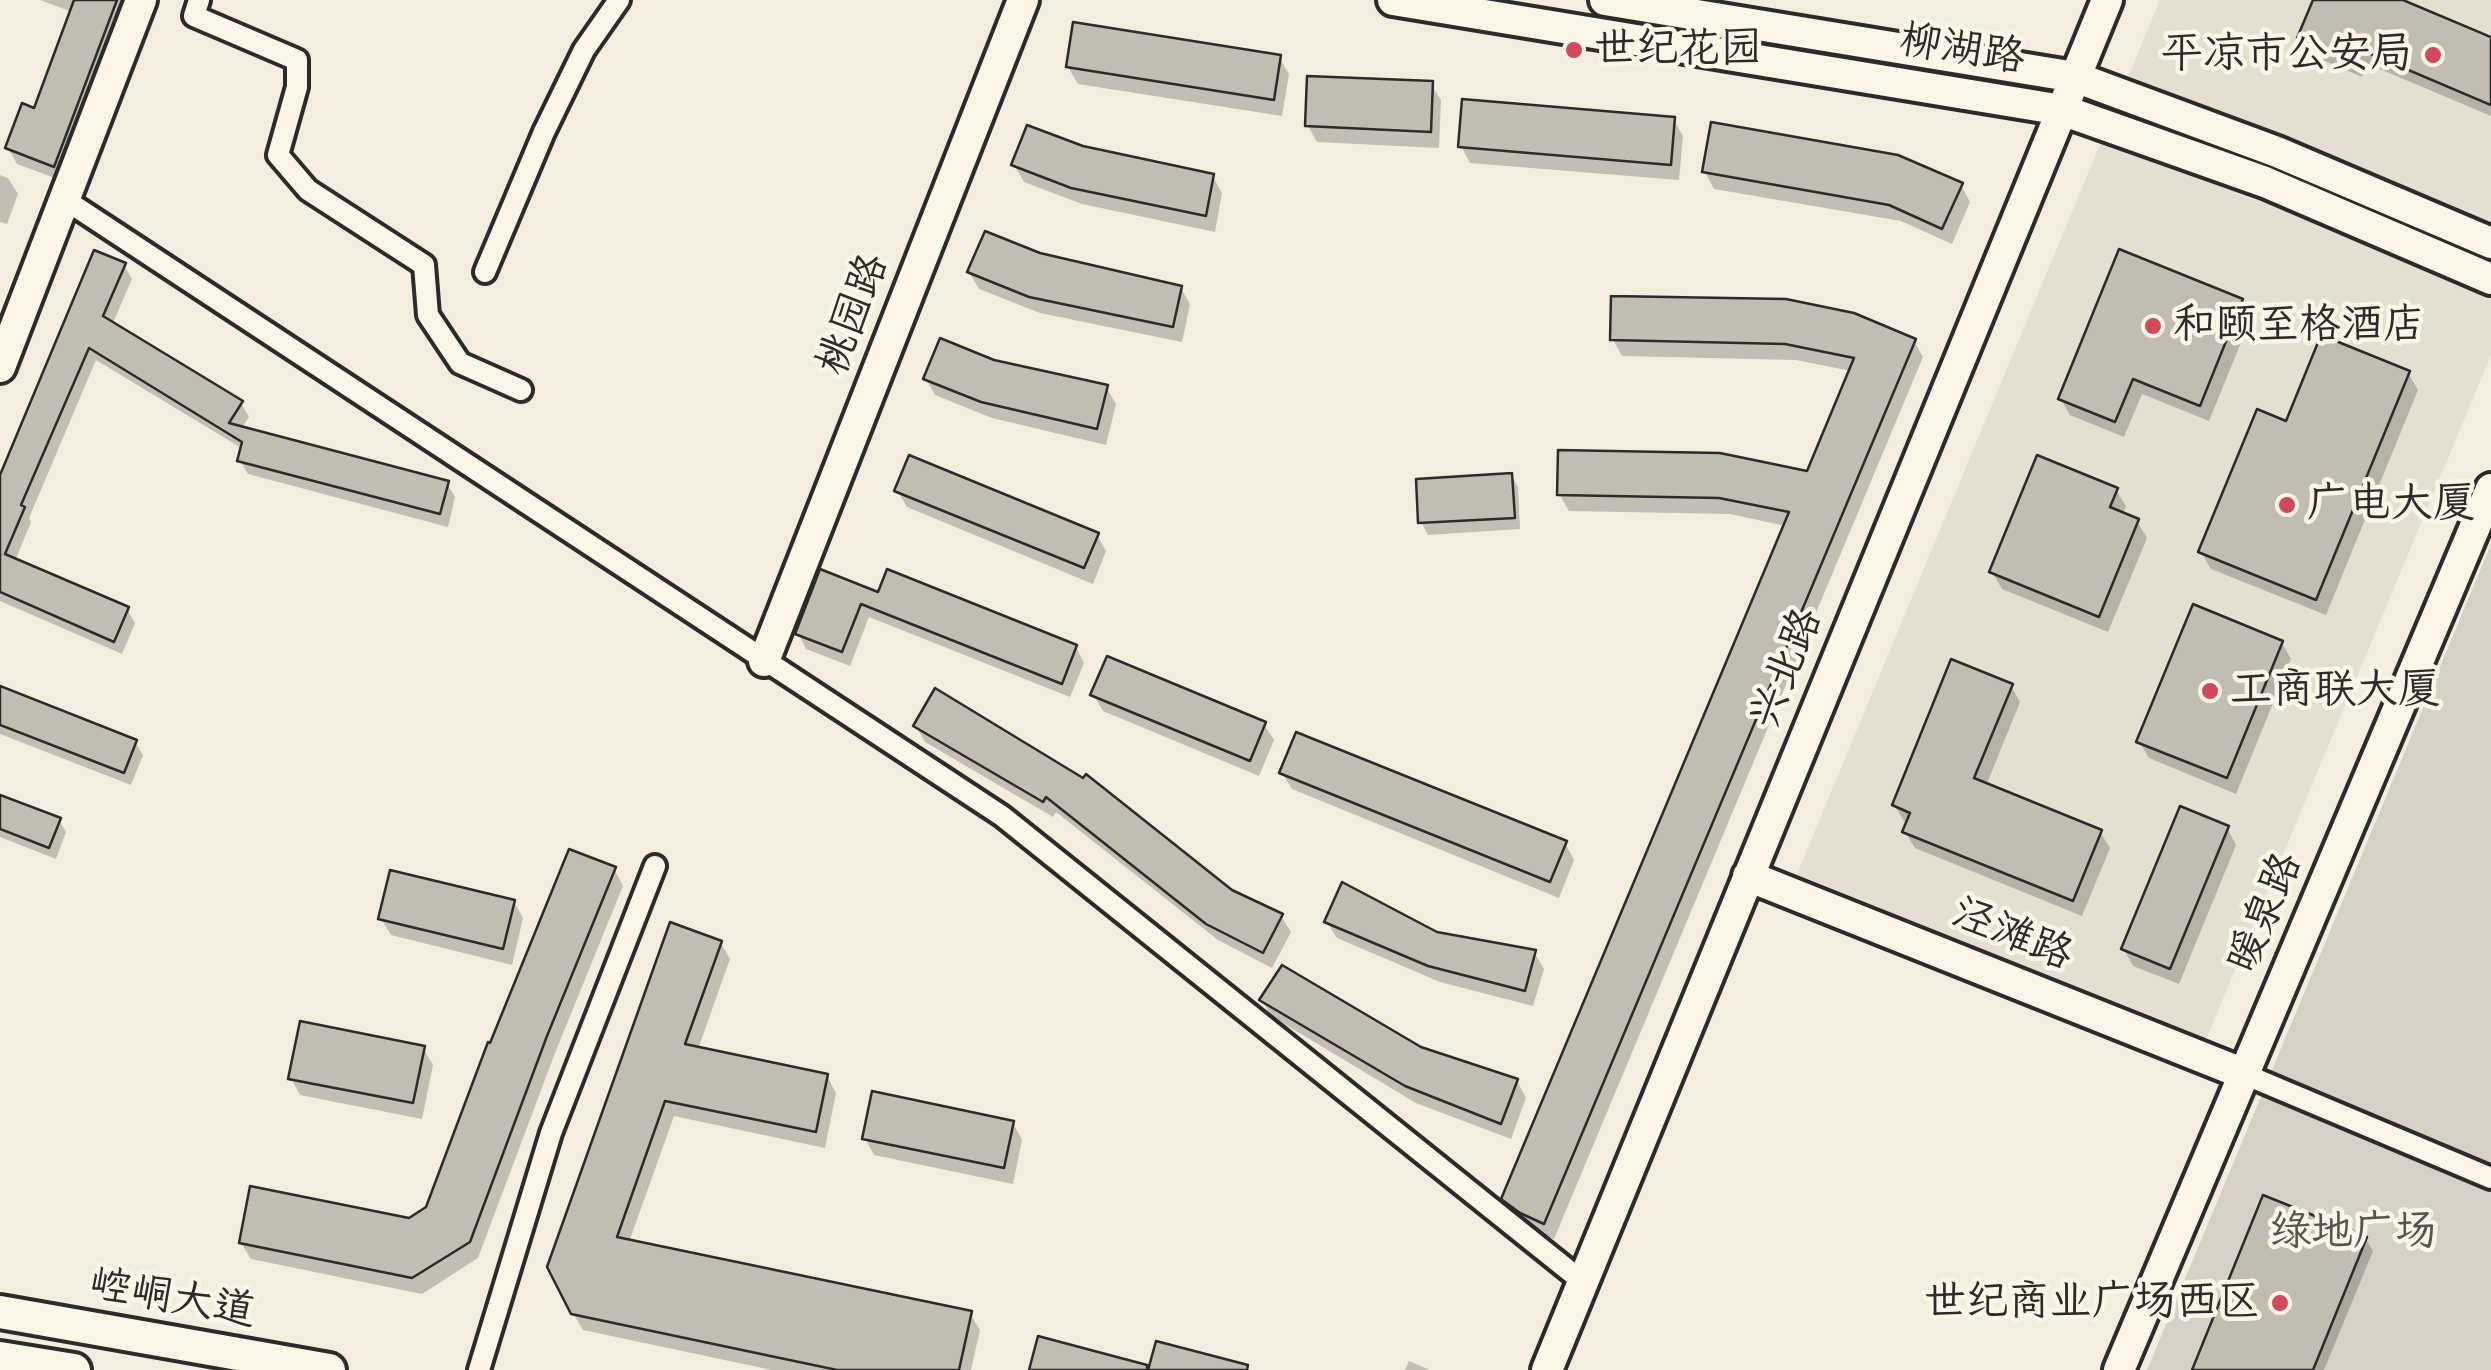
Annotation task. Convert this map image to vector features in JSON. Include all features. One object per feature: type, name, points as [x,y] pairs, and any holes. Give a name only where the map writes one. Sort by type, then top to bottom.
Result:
[{"type":"main road","name":"崆峒大道","points":[[0,1312],[329,1370]]},
{"type":"main road","name":"崆峒大道","points":[[0,1358],[74,1370]]},
{"type":"street","points":[[0,367],[141,0]]},
{"type":"street","points":[[199,0],[194,16],[297,60],[297,87],[278,156],[308,190],[424,265],[428,315],[460,363],[521,390]]},
{"type":"street","points":[[485,272],[544,132],[584,50],[619,0]]},
{"type":"street","name":"桃园路","points":[[764,661],[1023,0]]},
{"type":"street","name":"柳湖路","points":[[1393,0],[2062,110],[2264,182],[2491,279]]},
{"type":"street","name":"柳湖路","points":[[1604,0],[2075,77],[2277,152],[2491,243]]},
{"type":"street","name":"兴北路","points":[[1547,1370],[2107,0]]},
{"type":"street","points":[[64,200],[1002,816],[1583,1282]]},
{"type":"street","name":"暖泉路","points":[[2119,1370],[2491,489]]},
{"type":"street","points":[[479,1370],[551,1133],[655,866]]},
{"type":"street","name":"泾滩路","points":[[1748,876],[2244,1074]]},
{"type":"street","points":[[2244,1074],[2491,1178]]},
{"type":"shaded area","points":[[2160,0],[2491,0],[2491,355],[2205,1042],[1797,874]]},
{"type":"green space","name":"绿地广场","points":[[2491,544],[2491,1370],[2147,1370],[2398,768]]},
{"type":"building","points":[[74,0],[117,0],[54,167],[5,148],[22,103],[34,108]]},
{"type":"building","name":"平凉市公安局","points":[[2313,0],[2403,0],[2491,37],[2491,105],[2359,49],[2353,62],[2297,38]]},
{"type":"building","points":[[1073,22],[1281,55],[1274,100],[1066,67]]},
{"type":"building","points":[[1307,76],[1433,81],[1431,132],[1305,126]]},
{"type":"building","points":[[1462,99],[1675,117],[1671,165],[1458,147]]},
{"type":"building","points":[[1711,122],[1898,155],[1963,183],[1942,229],[1889,205],[1702,172]]},
{"type":"building","points":[[1027,125],[1083,146],[1214,174],[1206,216],[1071,188],[1011,165]]},
{"type":"building","points":[[985,231],[1040,253],[1182,286],[1173,327],[1029,297],[967,272]]},
{"type":"building","points":[[2119,249],[2243,299],[2200,406],[2133,379],[2115,422],[2058,399]]},
{"type":"building","points":[[94,250],[126,263],[103,316],[243,401],[229,423],[449,481],[440,514],[237,461],[242,442],[89,348],[21,505],[25,507],[5,554],[129,607],[114,642],[0,592],[0,475]]},
{"type":"building","points":[[1611,296],[1786,299],[1854,313],[1916,339],[1544,1224],[1501,1199],[1789,512],[1719,498],[1557,495],[1558,450],[1720,453],[1807,471],[1854,358],[1785,344],[1610,340]]},
{"type":"building","name":"广电大厦","points":[[2321,335],[2410,371],[2316,600],[2198,552],[2257,409],[2286,421]]},
{"type":"building","points":[[940,338],[994,360],[1108,385],[1097,429],[981,402],[923,379]]},
{"type":"building","points":[[909,455],[1099,533],[1084,568],[894,491]]},
{"type":"building","points":[[2037,455],[2118,488],[2110,507],[2139,519],[2099,617],[1989,572]]},
{"type":"building","points":[[1512,473],[1515,518],[1418,523],[1416,479]]},
{"type":"building","points":[[820,569],[878,592],[887,569],[1077,645],[1062,684],[861,604],[842,652],[795,634]]},
{"type":"building","name":"工商联大厦","points":[[2193,604],[2283,641],[2227,778],[2136,742]]},
{"type":"building","points":[[1107,656],[1266,722],[1250,761],[1090,695]]},
{"type":"building","points":[[1951,659],[2013,684],[1974,778],[2102,830],[2073,901],[1902,832],[1910,813],[1892,805]]},
{"type":"building","points":[[0,686],[137,740],[124,773],[0,725]]},
{"type":"building","points":[[935,688],[1083,778],[1086,774],[1232,890],[1283,914],[1263,953],[1206,924],[1046,797],[1043,802],[913,726]]},
{"type":"building","points":[[1296,732],[1567,841],[1550,882],[1279,773]]},
{"type":"building","points":[[0,795],[61,818],[49,848],[0,829]]},
{"type":"building","points":[[2180,806],[2229,826],[2170,969],[2121,949]]},
{"type":"building","points":[[569,849],[616,867],[470,1242],[412,1278],[239,1243],[250,1186],[409,1218],[426,1207],[488,1042]]},
{"type":"building","points":[[390,870],[515,900],[503,949],[378,919]]},
{"type":"building","points":[[1342,882],[1437,932],[1536,950],[1525,991],[1428,966],[1324,922]]},
{"type":"building","points":[[670,922],[722,941],[685,1044],[828,1074],[816,1132],[665,1101],[617,1237],[972,1311],[959,1370],[837,1370],[571,1314],[547,1267]]},
{"type":"building","points":[[1282,965],[1421,1047],[1518,1079],[1501,1124],[1405,1086],[1259,1000]]},
{"type":"building","points":[[300,1021],[425,1046],[413,1103],[288,1079]]},
{"type":"building","points":[[872,1091],[1014,1121],[1004,1168],[862,1139]]},
{"type":"building","name":"世纪商业广场西区","points":[[2263,1195],[2367,1237],[2313,1370],[2192,1370]]},
{"type":"building","points":[[1038,1336],[1147,1365],[1147,1370],[1029,1370]]},
{"type":"building","points":[[1156,1341],[1248,1365],[1247,1370],[1148,1370]]},
{"type":"place","name":"世纪花园","points":[[1574,50]]},
{"type":"place","name":"平凉市公安局","points":[[2433,55]]},
{"type":"place","name":"和颐至格酒店","points":[[2153,326]]},
{"type":"place","name":"广电大厦","points":[[2287,505]]},
{"type":"place","name":"工商联大厦","points":[[2210,691]]},
{"type":"place","name":"世纪商业广场西区","points":[[2280,1303]]}]
